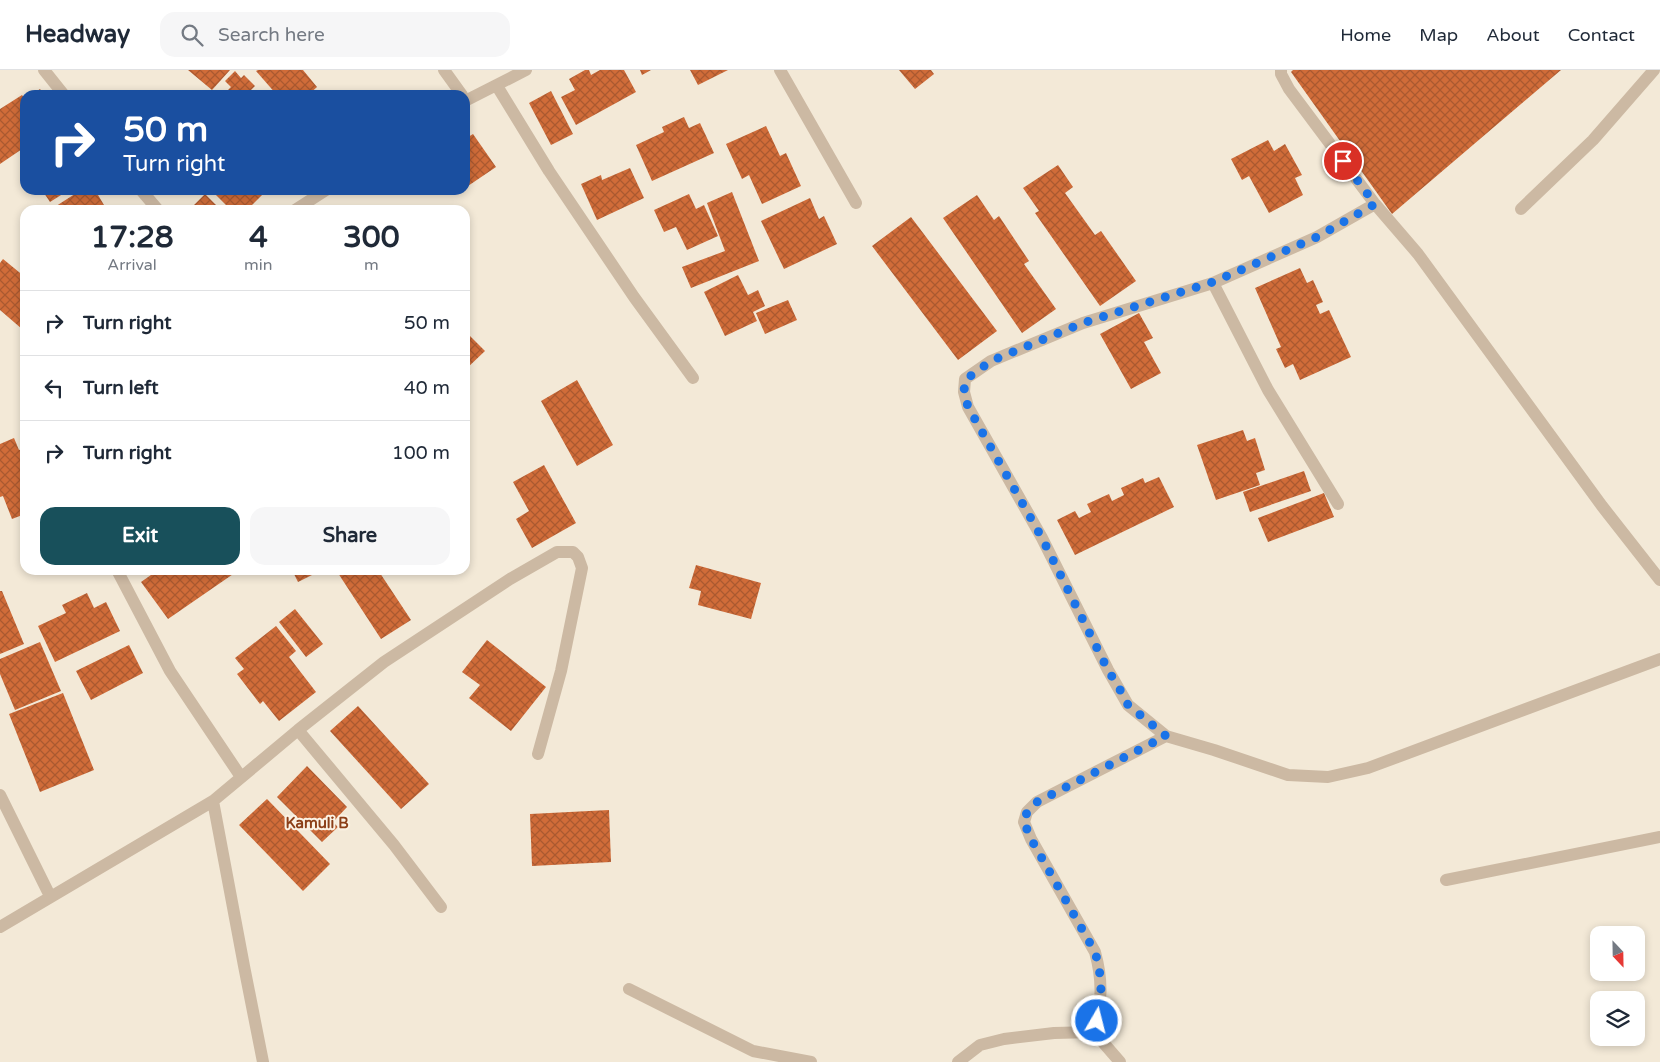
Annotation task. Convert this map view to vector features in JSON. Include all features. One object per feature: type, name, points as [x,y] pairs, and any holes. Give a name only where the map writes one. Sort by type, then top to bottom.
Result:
[{"type":"street","points":[[44,70],[60,90]]},
{"type":"street","points":[[444,70],[458,90]]},
{"type":"street","points":[[470,97],[498,86],[526,70]]},
{"type":"street","points":[[780,70],[856,203]]},
{"type":"street","points":[[1281,70],[1281,74],[1289,89],[1375,204],[1418,254],[1602,506],[1660,580]]},
{"type":"street","points":[[1521,209],[1593,140],[1654,70]]},
{"type":"street","points":[[498,86],[554,179],[634,297],[693,378]]},
{"type":"street","points":[[145,195],[154,205]]},
{"type":"street","points":[[303,205],[318,195]]},
{"type":"street","points":[[1375,204],[1317,237],[1213,282],[1083,323],[991,361],[965,380],[964,392],[968,407],[1042,538],[1108,670],[1128,705],[1166,736],[1214,750],[1288,776],[1328,778],[1368,768],[1660,659]]},
{"type":"street","points":[[1213,282],[1268,390],[1338,504]]},
{"type":"street","points":[[0,926],[213,801],[298,730],[392,657],[510,579],[557,552],[567,551],[573,552],[578,557],[582,568],[562,671],[538,754]]},
{"type":"street","points":[[119,575],[170,671],[241,777]]},
{"type":"street","points":[[298,730],[394,845],[441,907]]},
{"type":"street","points":[[1094,1032],[1100,1011],[1101,972],[1095,952],[1035,847],[1024,822],[1027,812],[1037,802],[1166,736]]},
{"type":"street","points":[[0,795],[50,896]]},
{"type":"street","points":[[213,801],[263,1062]]},
{"type":"street","points":[[1446,880],[1660,837]]},
{"type":"street","points":[[629,989],[753,1051],[811,1062]]},
{"type":"street","points":[[958,1062],[980,1045],[1004,1039],[1054,1033],[1094,1032]]},
{"type":"street","points":[[1094,1032],[1120,1062]]},
{"type":"building","points":[[188,70],[230,70],[212,90]]},
{"type":"building","points":[[303,70],[317,87],[314,90],[273,90],[256,71]]},
{"type":"building","points":[[585,70],[589,70],[591,75],[600,70],[624,70],[636,92],[576,125],[561,97],[575,90],[569,79]]},
{"type":"building","points":[[640,70],[651,70],[642,75]]},
{"type":"building","points":[[690,70],[728,70],[698,85]]},
{"type":"building","points":[[899,70],[931,70],[934,74],[915,89]]},
{"type":"building","points":[[1293,70],[1561,70],[1392,214],[1291,72]]},
{"type":"building","points":[[235,71],[241,78],[244,75],[255,86],[251,90],[228,90],[231,87],[225,81]]},
{"type":"building","points":[[551,91],[573,134],[551,145],[529,103]]},
{"type":"building","points":[[20,96],[20,150],[0,164],[0,109]]},
{"type":"building","points":[[684,117],[689,128],[700,123],[714,153],[652,181],[636,145],[664,132],[662,127]]},
{"type":"building","points":[[766,126],[780,156],[786,153],[801,186],[762,204],[749,175],[742,179],[726,144]]},
{"type":"building","points":[[473,134],[496,167],[470,185],[470,136]]},
{"type":"building","points":[[1268,140],[1274,151],[1285,144],[1302,175],[1295,178],[1303,195],[1269,213],[1249,176],[1242,180],[1231,159]]},
{"type":"building","points":[[1058,165],[1073,187],[1065,193],[1095,235],[1101,231],[1136,281],[1100,306],[1035,213],[1039,211],[1023,188]]},
{"type":"building","points":[[630,168],[644,198],[597,220],[581,184],[601,175],[602,180]]},
{"type":"building","points":[[732,192],[759,261],[691,288],[682,267],[725,251],[707,203]]},
{"type":"building","points":[[689,194],[696,209],[704,205],[718,236],[687,250],[676,227],[664,232],[654,210]]},
{"type":"building","points":[[45,195],[61,195],[50,202]]},
{"type":"building","points":[[73,195],[98,195],[104,205],[58,205]]},
{"type":"building","points":[[206,195],[216,205],[194,205]]},
{"type":"building","points":[[216,195],[262,195],[252,205],[226,205]]},
{"type":"building","points":[[977,195],[994,220],[999,216],[1029,261],[1024,264],[1056,309],[1022,333],[943,218]]},
{"type":"building","points":[[810,198],[819,219],[824,216],[837,244],[784,269],[761,221]]},
{"type":"building","points":[[911,217],[997,331],[958,360],[872,246]]},
{"type":"building","points":[[3,259],[20,273],[20,327],[0,310],[0,263]]},
{"type":"building","points":[[1300,268],[1307,283],[1313,280],[1323,302],[1316,305],[1320,314],[1329,310],[1351,357],[1300,380],[1293,364],[1285,368],[1276,349],[1281,347],[1255,288]]},
{"type":"building","points":[[738,275],[748,295],[758,290],[765,306],[753,312],[757,321],[725,336],[704,292]]},
{"type":"building","points":[[788,300],[797,320],[765,334],[756,313]]},
{"type":"building","points":[[1139,313],[1153,338],[1144,342],[1161,373],[1131,389],[1100,334]]},
{"type":"building","points":[[470,336],[485,351],[470,365]]},
{"type":"building","points":[[577,380],[613,445],[577,466],[541,401]]},
{"type":"building","points":[[1243,430],[1247,441],[1255,438],[1265,470],[1256,473],[1260,485],[1216,500],[1197,445]]},
{"type":"building","points":[[14,438],[20,450],[20,516],[12,519],[3,496],[0,497],[0,444]]},
{"type":"building","points":[[544,465],[576,523],[532,548],[516,519],[529,511],[513,482]]},
{"type":"building","points":[[1304,471],[1311,491],[1250,512],[1243,492]]},
{"type":"building","points":[[1159,477],[1174,507],[1075,555],[1057,520],[1075,511],[1079,518],[1091,512],[1087,504],[1109,494],[1112,501],[1124,495],[1121,488],[1143,478],[1145,483]]},
{"type":"building","points":[[1324,493],[1334,517],[1268,542],[1258,518]]},
{"type":"building","points":[[696,565],[761,583],[751,619],[698,605],[701,591],[689,588]]},
{"type":"building","points":[[151,575],[232,575],[168,619],[141,582]]},
{"type":"building","points":[[294,575],[312,575],[298,582]]},
{"type":"building","points":[[339,575],[381,575],[411,620],[381,639]]},
{"type":"building","points":[[0,591],[2,591],[24,644],[0,654]]},
{"type":"building","points":[[87,593],[94,608],[106,602],[120,631],[55,662],[38,626],[66,613],[62,605]]},
{"type":"building","points":[[295,609],[323,644],[306,657],[279,622]]},
{"type":"building","points":[[276,626],[296,651],[289,657],[316,692],[279,721],[263,701],[260,704],[237,674],[244,669],[235,658]]},
{"type":"building","points":[[487,640],[546,687],[511,731],[469,698],[480,685],[462,672]]},
{"type":"building","points":[[40,642],[61,691],[15,710],[0,674],[0,659]]},
{"type":"building","points":[[129,645],[143,673],[91,700],[76,671]]},
{"type":"building","points":[[63,693],[94,770],[40,792],[9,714]]},
{"type":"building","points":[[358,706],[429,784],[401,809],[330,731]]},
{"type":"building","points":[[307,766],[347,807],[333,822],[338,827],[322,842],[277,797]]},
{"type":"building","points":[[267,799],[330,864],[303,891],[239,825]]},
{"type":"building","points":[[609,810],[611,862],[532,866],[530,814]]},
{"type":"district","name":"Kamuli B","points":[[317,823]]},
{"type":"route","points":[[1097,1021],[1100,1011],[1101,972],[1095,952],[1031,839],[1024,822],[1027,812],[1037,802],[1166,736],[1128,705],[1108,670],[1042,538],[968,407],[964,392],[965,380],[991,361],[1083,323],[1230,275],[1317,237],[1375,204],[1343,161]]}]
